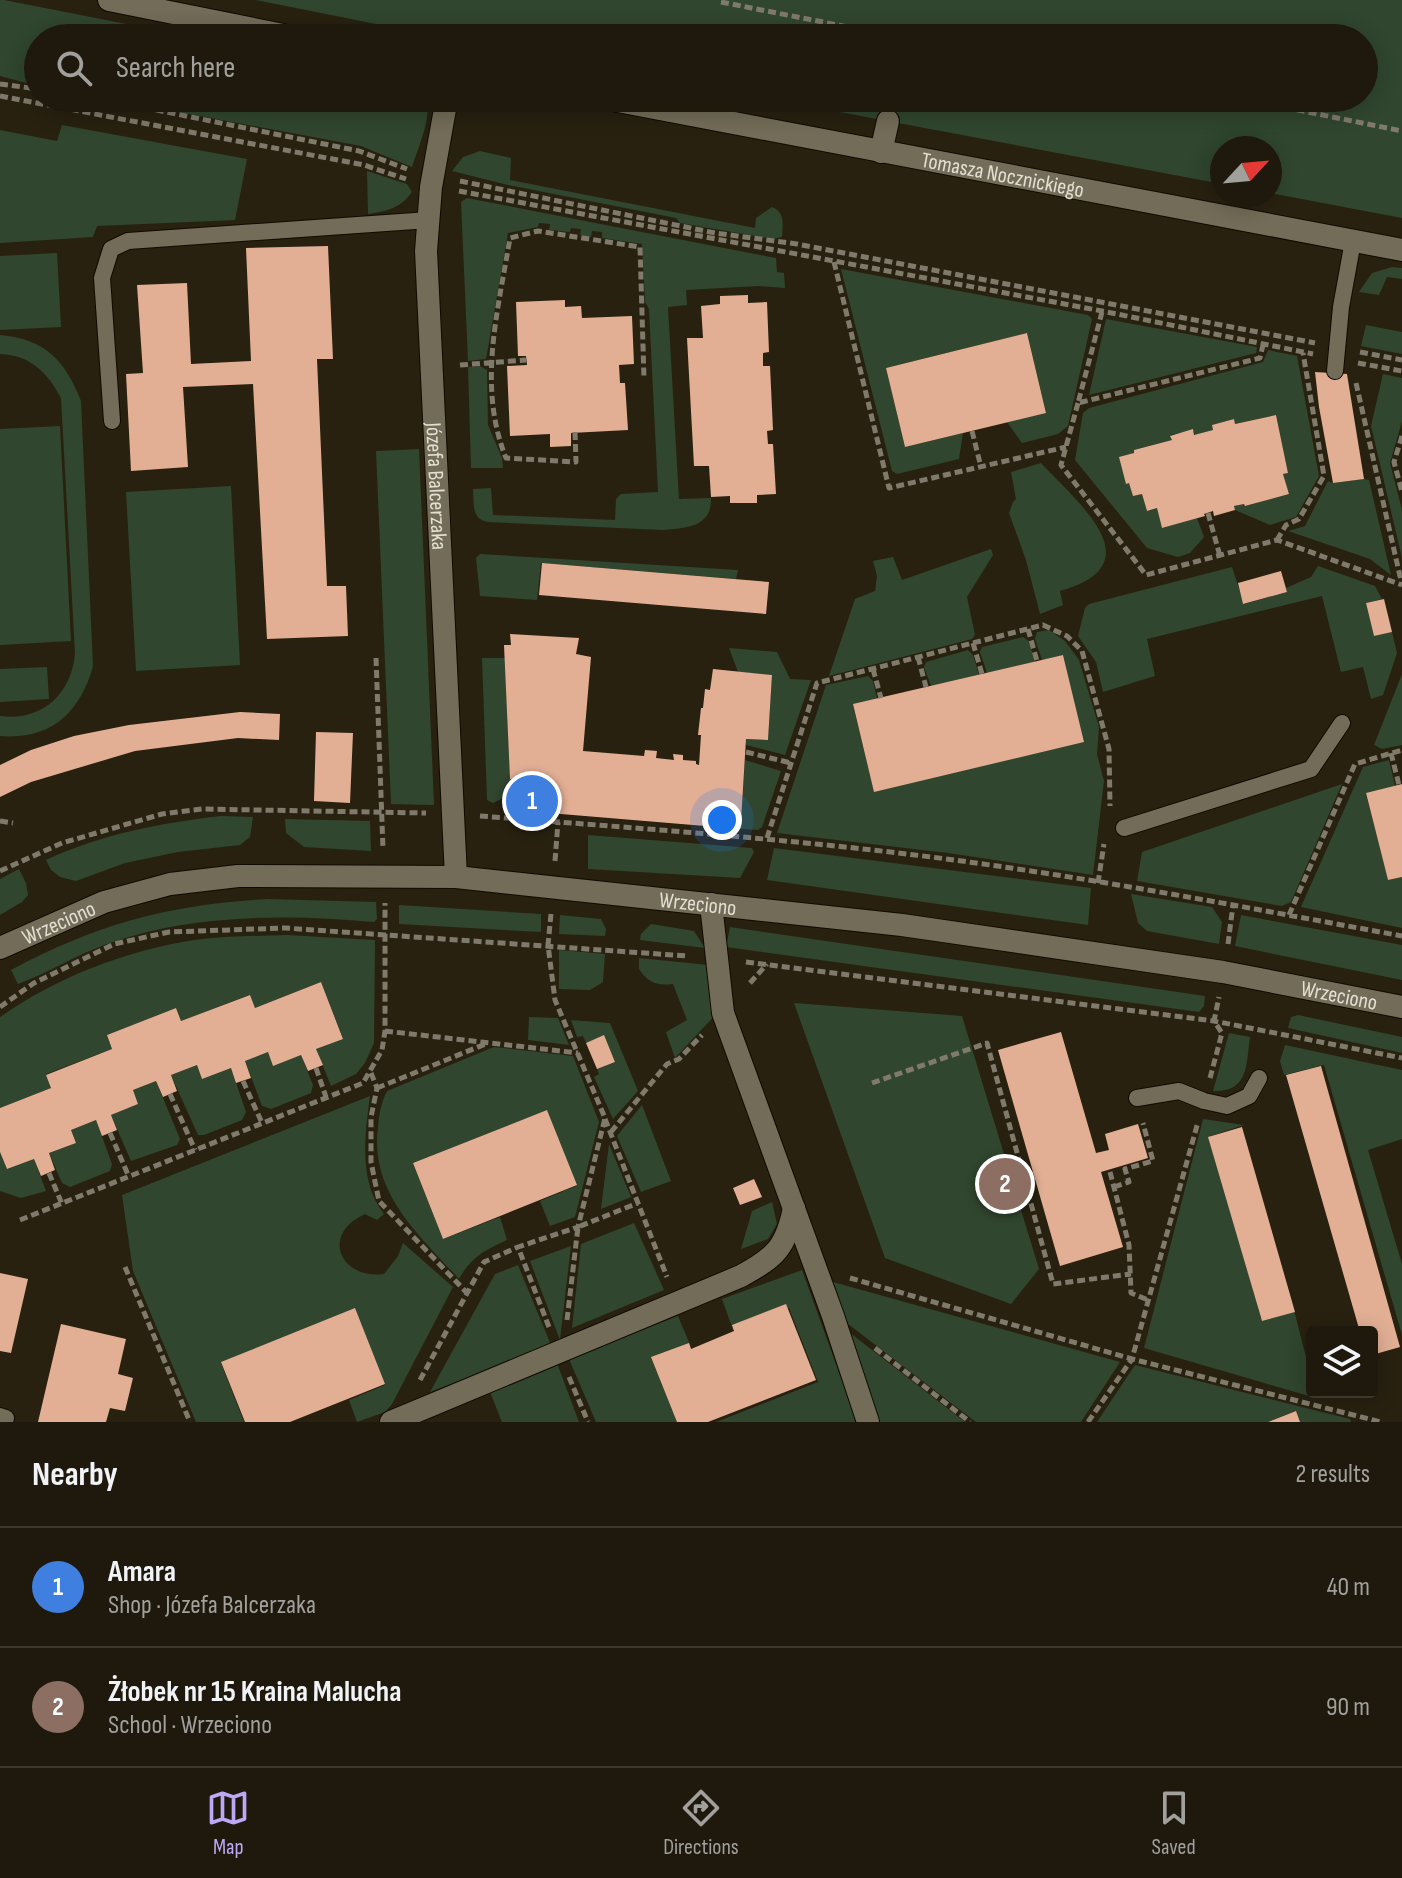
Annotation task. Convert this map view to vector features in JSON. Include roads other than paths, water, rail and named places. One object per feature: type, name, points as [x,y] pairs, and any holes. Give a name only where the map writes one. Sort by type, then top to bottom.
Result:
[{"type":"street","points":[[109,0],[228,24]]},
{"type":"street","name":"Józefa Balcerzaka","points":[[444,112],[432,181],[426,251],[456,877]]},
{"type":"street","name":"Tomasza Nocznickiego","points":[[674,112],[1402,250]]},
{"type":"street","points":[[881,152],[888,121]]},
{"type":"street","name":"Wrzeciono","points":[[0,948],[104,902],[170,884],[238,876],[456,877],[917,927],[1223,972],[1402,1007]]},
{"type":"street","points":[[711,904],[723,1013],[833,1316],[868,1422]]},
{"type":"street","points":[[395,1420],[741,1276],[767,1262],[781,1248],[794,1208]]},
{"type":"lane","points":[[112,421],[102,278],[111,249],[128,241],[429,220]]},
{"type":"lane","points":[[1335,359],[1353,241]]},
{"type":"lane","points":[[1124,828],[1311,769],[1342,723]]},
{"type":"lane","points":[[1137,1098],[1179,1091],[1227,1106],[1249,1096],[1259,1078]]},
{"type":"place","name":"Amara","points":[[532,801]]},
{"type":"place","name":"Żłobek nr 15 Kraina Malucha","points":[[1005,1184]]}]
